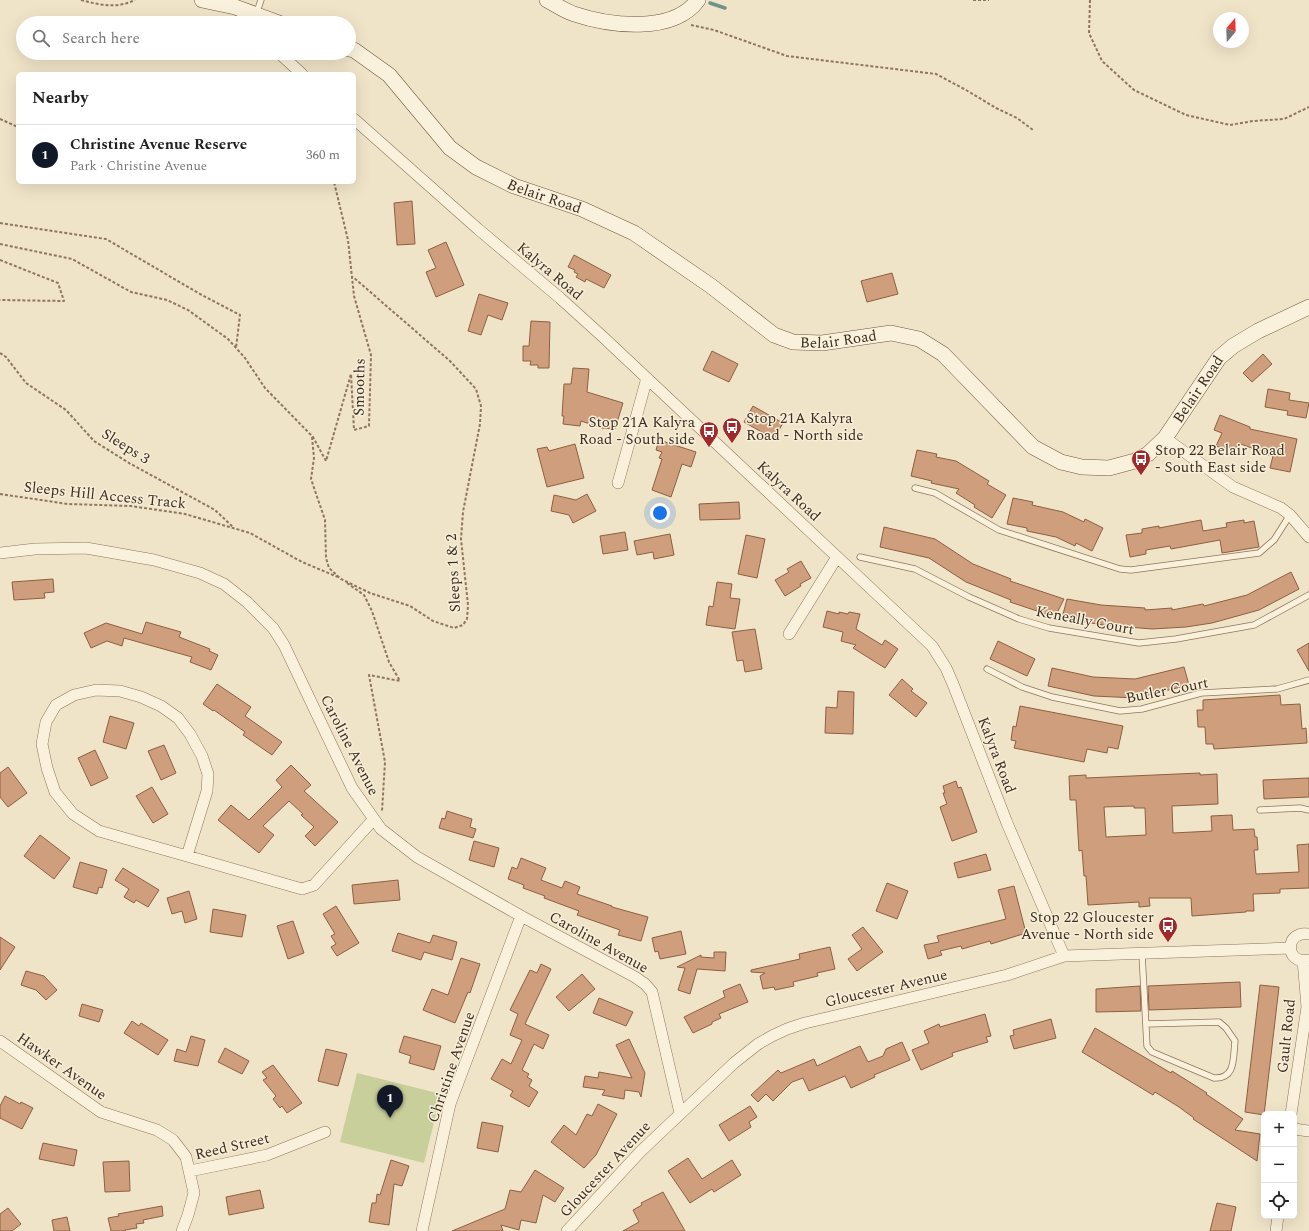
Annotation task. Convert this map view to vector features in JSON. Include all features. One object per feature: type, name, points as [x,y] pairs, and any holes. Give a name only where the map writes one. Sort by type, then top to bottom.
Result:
[{"type":"main road","points":[[202,0],[235,7],[256,16]]},
{"type":"main road","points":[[547,0],[574,14],[611,22],[639,24],[666,22],[671,20],[692,8],[698,0]]},
{"type":"main road","name":"Belair Road","points":[[356,51],[389,75],[450,148],[476,167],[514,186],[582,209],[634,233],[711,286],[774,335],[793,342],[822,343],[891,333],[919,339],[943,354],[1034,447],[1060,462],[1082,468],[1109,468],[1135,460],[1148,454],[1165,438],[1219,358],[1233,346],[1258,331],[1309,307]]},
{"type":"street","points":[[287,60],[300,72]]},
{"type":"street","name":"Kalyra Road","points":[[356,121],[478,230],[560,298],[932,646],[946,668],[1007,823],[1064,956]]},
{"type":"street","points":[[618,483],[647,378]]},
{"type":"street","points":[[1165,438],[1233,487],[1281,508],[1290,515],[1309,537]]},
{"type":"street","name":"Caroline Avenue","points":[[0,553],[35,549],[86,548],[154,560],[200,573],[224,584],[248,602],[273,628],[284,645],[352,788],[373,820],[381,829],[417,857],[521,916],[635,977],[645,984],[652,992],[680,1113]]},
{"type":"street","points":[[789,634],[837,557]]},
{"type":"street","points":[[187,856],[207,791],[208,774],[199,750],[190,734],[178,718],[161,706],[141,697],[120,691],[96,690],[74,695],[56,705],[46,722],[42,744],[47,768],[55,792],[73,814],[98,831],[302,889],[314,885],[373,820]]},
{"type":"street","name":"Christine Avenue","points":[[422,1231],[450,1104],[521,916]]},
{"type":"street","points":[[1306,960],[1294,956],[1290,948],[1291,942],[1298,934],[1309,934]]},
{"type":"street","name":"Gloucester Avenue","points":[[567,1231],[640,1152],[680,1113],[746,1053],[758,1044],[787,1029],[805,1023],[1007,975],[1064,956],[1290,948]]},
{"type":"street","name":"Gault Road","points":[[1291,1111],[1307,1007],[1306,960]]},
{"type":"street","name":"Hawker Avenue","points":[[0,1041],[101,1112],[157,1130],[174,1140],[186,1157],[194,1193],[182,1231]]},
{"type":"street","points":[[1297,1129],[1309,1131]]},
{"type":"street","name":"Reed Street","points":[[190,1171],[267,1155],[325,1132]]},
{"type":"street","points":[[1276,1231],[1278,1219]]},
{"type":"lane","points":[[261,0],[261,16]]},
{"type":"lane","points":[[915,488],[934,493],[999,530],[1120,569],[1131,570],[1259,553],[1274,540],[1290,515]]},
{"type":"lane","name":"Keneally Court","points":[[860,557],[914,569],[969,597],[1019,619],[1049,628],[1139,643],[1176,639],[1254,625],[1309,595]]},
{"type":"lane","name":"Butler Court","points":[[987,669],[1022,687],[1052,697],[1120,710],[1142,709],[1201,693],[1277,689],[1309,680]]},
{"type":"lane","points":[[1260,810],[1300,808],[1309,810]]},
{"type":"lane","points":[[1142,954],[1146,1024],[1148,1046],[1152,1052],[1214,1078],[1222,1078],[1228,1075],[1231,1070],[1235,1041],[1226,1028],[1219,1022],[1146,1024]]},
{"type":"path","points":[[81,0],[102,6],[125,5],[135,0]]},
{"type":"path","points":[[973,0],[989,0]]},
{"type":"path","points":[[1090,0],[1089,33],[1102,61],[1134,90],[1186,115],[1230,125],[1284,119],[1309,107]]},
{"type":"path","points":[[671,20],[714,30],[787,56],[936,74],[996,108],[1017,118],[1033,130]]},
{"type":"path","points":[[0,119],[16,126]]},
{"type":"path","name":"Smooths","points":[[310,434],[326,461],[351,374],[354,430],[369,426],[371,355],[354,296],[348,240],[334,184]]},
{"type":"path","points":[[0,223],[106,239],[200,294],[240,315],[236,348]]},
{"type":"path","points":[[0,244],[72,260],[131,292],[167,300],[188,310],[228,339],[245,358],[265,388],[310,434]]},
{"type":"path","points":[[0,260],[58,283],[64,301],[0,300]]},
{"type":"path","name":"Sleeps 1 & 2","points":[[310,434],[312,438],[314,458],[311,479],[325,520],[326,558],[329,568],[341,578],[370,594],[410,606],[433,621],[454,628],[463,625],[467,618],[468,605],[461,539],[463,512],[480,424],[481,406],[476,389],[450,361],[352,276]]},
{"type":"path","name":"Sleeps 3","points":[[0,353],[6,357],[26,383],[66,410],[94,441],[129,463],[216,510],[234,528]]},
{"type":"path","name":"Sleeps Hill Access Track","points":[[0,494],[68,504],[131,506],[185,514],[250,533],[302,562],[341,578],[364,595],[372,610],[389,662],[400,681],[369,675],[385,762],[381,829]]},
{"type":"green space","points":[[357,1073],[441,1094],[424,1163],[340,1142]]},
{"type":"building","points":[[412,201],[415,244],[397,245],[394,203]]},
{"type":"building","points":[[446,242],[464,285],[436,297],[426,272],[436,268],[428,250]]},
{"type":"building","points":[[574,255],[611,275],[604,288],[586,279],[585,282],[576,277],[578,274],[574,272],[575,270],[568,267]]},
{"type":"building","points":[[892,273],[898,294],[867,302],[861,281]]},
{"type":"building","points":[[479,294],[508,303],[502,320],[488,315],[481,335],[468,331]]},
{"type":"building","points":[[531,321],[550,322],[549,368],[538,368],[538,365],[530,365],[531,361],[523,361],[523,346],[529,346]]},
{"type":"building","points":[[712,351],[738,364],[729,382],[703,370]]},
{"type":"building","points":[[1263,354],[1272,364],[1252,382],[1243,373]]},
{"type":"building","points":[[573,368],[589,369],[587,392],[623,403],[615,429],[602,428],[581,421],[580,426],[563,424],[564,384],[571,384]]},
{"type":"building","points":[[1268,389],[1290,393],[1289,400],[1309,403],[1306,418],[1287,415],[1288,411],[1265,407]]},
{"type":"building","points":[[753,406],[783,423],[774,439],[744,422]]},
{"type":"building","points":[[1220,415],[1250,427],[1250,429],[1297,439],[1290,472],[1270,468],[1273,456],[1256,452],[1257,450],[1238,443],[1234,453],[1216,446],[1222,433],[1214,430]]},
{"type":"building","points":[[659,440],[696,452],[691,467],[682,464],[671,497],[652,490],[662,459],[659,458],[662,452],[656,450]]},
{"type":"building","points":[[575,444],[584,478],[547,487],[537,449],[547,447],[549,451]]},
{"type":"building","points":[[917,450],[937,454],[936,457],[956,461],[989,481],[987,484],[1006,495],[992,518],[974,507],[975,505],[956,493],[959,489],[931,483],[932,481],[911,476]]},
{"type":"building","points":[[587,494],[596,511],[573,523],[569,515],[551,511],[554,495],[576,500]]},
{"type":"building","points":[[1013,498],[1033,502],[1032,505],[1063,512],[1084,522],[1085,519],[1103,528],[1092,551],[1076,543],[1075,546],[1056,537],[1027,531],[1027,528],[1007,524]]},
{"type":"building","points":[[739,502],[740,519],[700,520],[699,504]]},
{"type":"building","points":[[1201,520],[1203,531],[1227,527],[1226,523],[1244,520],[1244,523],[1254,521],[1259,547],[1222,553],[1220,540],[1171,549],[1170,546],[1146,550],[1146,554],[1130,557],[1126,535],[1142,533],[1142,529],[1159,526],[1159,528]]},
{"type":"building","points":[[884,527],[935,539],[973,564],[1011,579],[1010,581],[1064,599],[1055,617],[1010,602],[1011,600],[966,582],[929,558],[880,547]]},
{"type":"building","points":[[625,532],[628,550],[603,554],[600,536]]},
{"type":"building","points":[[670,534],[674,555],[654,559],[653,552],[637,555],[634,541]]},
{"type":"building","points":[[746,535],[765,539],[757,578],[738,574]]},
{"type":"building","points":[[801,561],[811,578],[800,584],[801,586],[785,596],[775,580],[789,572],[787,569]]},
{"type":"building","points":[[1291,572],[1299,589],[1259,610],[1212,623],[1186,627],[1152,629],[1103,625],[1062,618],[1067,599],[1101,605],[1145,608],[1145,610],[1172,608],[1172,610],[1203,604],[1204,606],[1247,595]]},
{"type":"building","points":[[53,579],[54,592],[44,593],[45,598],[14,600],[12,582]]},
{"type":"building","points":[[717,582],[732,584],[730,598],[740,599],[735,629],[706,625],[709,606],[713,607]]},
{"type":"building","points":[[827,611],[839,614],[839,612],[848,614],[849,612],[860,614],[856,629],[882,645],[885,640],[898,649],[885,668],[853,648],[856,645],[841,641],[843,632],[823,627]]},
{"type":"building","points":[[146,622],[181,632],[179,637],[210,649],[209,651],[218,655],[211,670],[190,662],[192,657],[124,638],[122,646],[107,641],[91,648],[84,633],[106,623],[142,634]]},
{"type":"building","points":[[755,629],[762,669],[745,672],[743,660],[737,661],[732,632]]},
{"type":"building","points":[[998,641],[1035,659],[1027,676],[990,659]]},
{"type":"building","points":[[1309,643],[1309,671],[1297,650]]},
{"type":"building","points":[[1184,667],[1189,685],[1136,698],[1094,696],[1048,686],[1052,668],[1093,677],[1135,679]]},
{"type":"building","points":[[902,679],[913,689],[911,691],[927,703],[916,717],[889,695]]},
{"type":"building","points":[[217,684],[251,707],[245,716],[282,742],[272,755],[243,735],[245,732],[203,704]]},
{"type":"building","points":[[838,691],[854,692],[853,734],[825,733],[826,707],[837,708]]},
{"type":"building","points":[[1280,695],[1281,705],[1300,704],[1302,729],[1306,728],[1307,743],[1214,749],[1213,744],[1206,744],[1205,727],[1198,727],[1197,710],[1203,710],[1203,700]]},
{"type":"building","points":[[1020,706],[1123,726],[1118,749],[1108,747],[1107,753],[1087,749],[1084,762],[1014,748],[1016,741],[1011,740],[1013,726],[1016,727]]},
{"type":"building","points":[[110,716],[134,723],[126,749],[103,742]]},
{"type":"building","points":[[164,745],[176,773],[161,780],[148,751]]},
{"type":"building","points":[[95,750],[108,778],[91,786],[78,758]]},
{"type":"building","points":[[291,765],[311,785],[304,791],[338,822],[315,846],[305,836],[314,827],[289,801],[263,826],[274,835],[259,853],[218,820],[231,805],[249,820],[282,787],[276,780]]},
{"type":"building","points":[[8,767],[27,793],[8,807],[0,797],[0,773]]},
{"type":"building","points":[[1200,773],[1200,775],[1217,774],[1218,804],[1172,806],[1173,833],[1212,831],[1211,816],[1232,815],[1233,830],[1254,829],[1255,837],[1257,837],[1258,850],[1254,850],[1256,874],[1299,872],[1297,845],[1309,844],[1309,888],[1280,889],[1280,893],[1253,894],[1254,911],[1246,912],[1192,916],[1191,898],[1149,898],[1150,906],[1139,907],[1139,902],[1088,905],[1082,850],[1079,851],[1076,800],[1070,800],[1069,776],[1086,775],[1086,778]],"holes":[[[1134,806],[1134,808],[1145,808],[1146,835],[1106,837],[1104,807]]]},
{"type":"building","points":[[1309,778],[1309,797],[1264,799],[1263,780]]},
{"type":"building","points":[[956,781],[958,788],[961,787],[977,832],[952,841],[940,807],[947,804],[943,793],[945,793],[943,786]]},
{"type":"building","points":[[152,787],[168,814],[153,823],[136,796]]},
{"type":"building","points":[[447,811],[472,819],[470,827],[476,829],[473,838],[439,828],[442,818],[445,819]]},
{"type":"building","points":[[40,835],[70,858],[54,879],[24,856]]},
{"type":"building","points":[[474,841],[499,848],[494,867],[469,860]]},
{"type":"building","points":[[986,854],[991,870],[958,878],[954,863]]},
{"type":"building","points":[[521,858],[546,868],[541,880],[562,888],[565,881],[580,887],[577,894],[612,907],[648,917],[641,941],[618,935],[620,930],[577,915],[579,911],[544,898],[545,896],[523,888],[524,885],[508,879],[512,867],[517,869]]},
{"type":"building","points":[[80,862],[107,870],[102,888],[99,887],[97,894],[73,887]]},
{"type":"building","points":[[123,868],[159,890],[148,907],[136,900],[134,903],[124,897],[129,889],[115,880]]},
{"type":"building","points":[[398,880],[400,900],[354,904],[352,885]]},
{"type":"building","points":[[887,883],[908,891],[897,919],[876,911]]},
{"type":"building","points":[[1014,886],[1026,933],[991,944],[990,941],[962,949],[961,946],[940,951],[942,955],[928,959],[924,945],[939,942],[937,936],[1006,919],[998,890]]},
{"type":"building","points":[[189,891],[197,919],[185,923],[182,911],[172,914],[167,898]]},
{"type":"building","points":[[336,906],[359,943],[337,956],[331,947],[336,944],[331,936],[335,934],[323,914]]},
{"type":"building","points":[[213,909],[246,915],[242,937],[210,932]]},
{"type":"building","points":[[293,921],[304,953],[288,959],[277,926]]},
{"type":"building","points":[[863,927],[883,952],[857,971],[848,959],[862,949],[852,935]]},
{"type":"building","points":[[681,931],[686,954],[660,959],[658,951],[655,952],[652,938]]},
{"type":"building","points":[[398,933],[430,943],[433,935],[457,942],[452,960],[424,952],[421,960],[392,951]]},
{"type":"building","points":[[0,937],[15,947],[0,970]]},
{"type":"building","points":[[830,947],[835,969],[817,973],[818,976],[793,982],[794,986],[775,990],[774,987],[763,989],[760,976],[765,973],[751,972],[751,970],[800,959],[799,954]]},
{"type":"building","points":[[714,952],[726,952],[725,971],[697,969],[690,994],[678,990],[685,968],[677,967],[701,955],[701,957],[714,958]]},
{"type":"building","points":[[461,958],[480,964],[470,993],[468,992],[455,1023],[423,1010],[432,989],[448,995]]},
{"type":"building","points":[[541,964],[551,969],[525,1024],[549,1035],[543,1049],[534,1044],[522,1070],[529,1074],[527,1077],[532,1080],[529,1086],[538,1092],[529,1107],[510,1096],[513,1091],[491,1079],[502,1059],[511,1064],[522,1040],[510,1035],[518,1014],[510,1010],[530,970],[537,973]]},
{"type":"building","points":[[26,971],[44,976],[57,990],[46,1000],[36,990],[21,985]]},
{"type":"building","points":[[582,974],[595,989],[569,1011],[556,997]]},
{"type":"building","points":[[1240,982],[1241,1007],[1149,1010],[1148,986]]},
{"type":"building","points":[[740,984],[748,1002],[719,1014],[721,1018],[693,1033],[684,1017],[725,997],[723,991]]},
{"type":"building","points":[[1260,985],[1279,987],[1264,1111],[1261,1111],[1261,1115],[1245,1112]]},
{"type":"building","points":[[1140,986],[1141,1011],[1096,1012],[1096,989]]},
{"type":"building","points":[[599,998],[633,1012],[626,1026],[593,1013]]},
{"type":"building","points":[[82,1004],[103,1010],[99,1022],[79,1016]]},
{"type":"building","points":[[985,1014],[991,1036],[986,1037],[988,1042],[952,1053],[953,1056],[921,1070],[912,1050],[929,1043],[924,1031],[939,1024],[940,1027]]},
{"type":"building","points":[[1051,1019],[1056,1038],[1014,1049],[1010,1036],[1014,1035],[1013,1030]]},
{"type":"building","points":[[132,1021],[139,1026],[141,1023],[168,1040],[158,1055],[124,1033]]},
{"type":"building","points":[[1095,1028],[1171,1073],[1172,1071],[1207,1093],[1206,1094],[1243,1119],[1235,1130],[1260,1134],[1257,1161],[1155,1092],[1153,1095],[1082,1052]]},
{"type":"building","points":[[191,1036],[205,1040],[198,1066],[174,1061],[177,1049],[186,1052]]},
{"type":"building","points":[[404,1036],[441,1046],[434,1070],[409,1063],[411,1056],[399,1052]]},
{"type":"building","points":[[629,1039],[645,1073],[641,1097],[639,1092],[625,1090],[624,1099],[602,1095],[605,1090],[583,1087],[585,1076],[598,1078],[599,1072],[632,1078],[616,1045]]},
{"type":"building","points":[[902,1042],[910,1060],[874,1075],[875,1077],[851,1088],[845,1076],[809,1091],[803,1078],[792,1082],[773,1101],[766,1094],[758,1102],[751,1095],[778,1070],[781,1073],[814,1059],[817,1066],[860,1046],[868,1062],[883,1056],[886,1049]]},
{"type":"building","points":[[225,1048],[249,1061],[242,1074],[218,1062]]},
{"type":"building","points":[[326,1049],[347,1054],[338,1086],[318,1081]]},
{"type":"building","points":[[273,1065],[302,1103],[287,1113],[282,1106],[280,1108],[273,1099],[276,1096],[263,1080],[267,1078],[262,1072]]},
{"type":"building","points":[[5,1096],[20,1104],[21,1102],[33,1108],[22,1129],[0,1118],[0,1106]]},
{"type":"building","points":[[598,1104],[617,1114],[596,1155],[584,1168],[551,1142],[564,1125],[576,1135],[587,1114],[592,1116]]},
{"type":"building","points":[[750,1106],[757,1117],[749,1122],[751,1127],[729,1141],[719,1125]]},
{"type":"building","points":[[482,1122],[503,1126],[498,1152],[477,1148]]},
{"type":"building","points":[[43,1143],[77,1150],[74,1166],[39,1159]]},
{"type":"building","points":[[688,1158],[702,1179],[732,1160],[741,1175],[714,1192],[712,1189],[690,1203],[668,1171]]},
{"type":"building","points":[[391,1160],[409,1166],[402,1186],[394,1184],[389,1225],[369,1222],[372,1203],[376,1203],[377,1194],[380,1195]]},
{"type":"building","points":[[129,1161],[130,1191],[105,1192],[103,1162]]},
{"type":"building","points":[[535,1170],[564,1188],[555,1202],[543,1195],[536,1223],[521,1220],[519,1230],[501,1225],[503,1231],[452,1231],[505,1209],[510,1190],[521,1192]]},
{"type":"building","points":[[260,1190],[264,1208],[229,1215],[226,1197]]},
{"type":"building","points":[[663,1192],[685,1231],[623,1231],[639,1222],[633,1210],[642,1205],[641,1203]]},
{"type":"building","points":[[1217,1203],[1236,1207],[1231,1231],[1210,1231]]},
{"type":"building","points":[[162,1206],[163,1216],[143,1220],[144,1223],[136,1224],[137,1228],[125,1230],[126,1231],[111,1231],[108,1218],[119,1216],[118,1214]]},
{"type":"building","points":[[8,1208],[21,1224],[12,1231],[0,1231],[0,1214]]},
{"type":"building","points":[[67,1217],[70,1231],[54,1231],[52,1220]]},
{"type":"waterway","points":[[710,3],[725,8]]},
{"type":"place","name":"Stop 21A Kalyra Road - North side","points":[[732,444]]},
{"type":"place","name":"Stop 21A Kalyra Road - South side","points":[[709,448]]},
{"type":"place","name":"Stop 22 Belair Road - South East side","points":[[1141,476]]},
{"type":"place","name":"Stop 22 Gloucester Avenue - North side","points":[[1168,943]]},
{"type":"place","name":"Christine Avenue Reserve","points":[[390,1118]]}]
